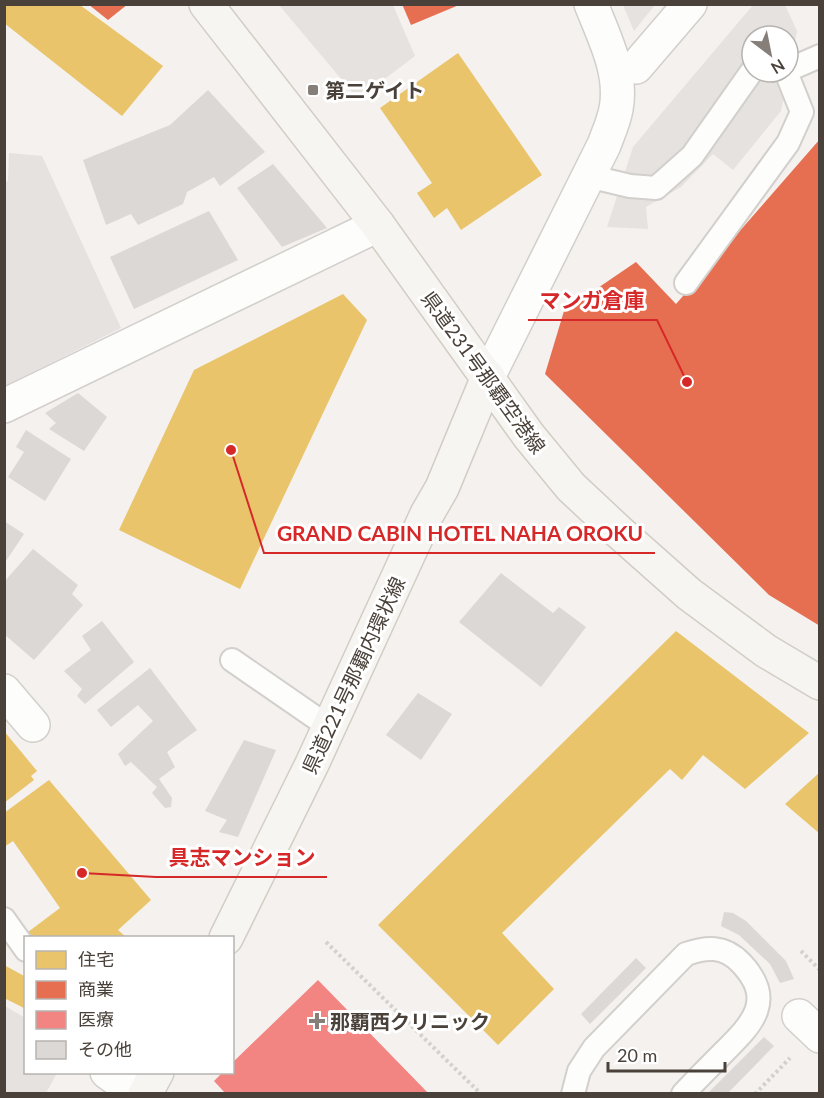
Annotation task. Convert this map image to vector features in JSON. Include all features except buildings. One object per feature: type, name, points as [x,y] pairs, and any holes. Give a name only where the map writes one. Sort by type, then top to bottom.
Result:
[{"type":"main road","name":"県道231号那覇空港線","points":[[206,4],[378,225],[548,461],[571,487],[689,594],[766,651],[819,683]]},
{"type":"main road","name":"県道221号那覇内環状線","points":[[227,936],[442,488],[488,377]]},
{"type":"main road","points":[[145,1094],[156,1074]]},
{"type":"street","points":[[488,377],[603,145],[616,110],[617,83],[613,62],[591,4]]},
{"type":"street","points":[[636,67],[690,4]]},
{"type":"street","points":[[4,406],[378,225]]},
{"type":"street","points":[[4,691],[33,725]]},
{"type":"lane","points":[[800,65],[819,56]]},
{"type":"lane","points":[[588,176],[630,186],[656,188],[692,156],[742,84]]},
{"type":"lane","points":[[686,283],[788,143],[802,112],[792,84]]},
{"type":"lane","points":[[232,660],[329,727]]},
{"type":"lane","points":[[4,919],[24,947]]},
{"type":"lane","points":[[573,1094],[579,1071],[594,1048],[686,954],[705,948],[725,951],[751,973],[759,992],[757,1010],[748,1028],[683,1094]]},
{"type":"path","points":[[326,942],[481,1094]]},
{"type":"path","points":[[801,951],[819,970]]},
{"type":"path","points":[[755,1094],[813,1028]]},
{"type":"shaded area","points":[[279,5],[393,5],[415,56],[358,99]]},
{"type":"shaded area","points":[[623,5],[655,5],[634,31]]},
{"type":"shaded area","points":[[753,5],[785,5],[794,24],[740,24],[740,84],[786,84],[781,111],[733,170],[713,154],[681,187],[646,207],[648,229],[607,227],[633,147]]},
{"type":"shaded area","points":[[9,153],[42,156],[121,328],[5,386],[4,183],[8,181]]},
{"type":"shaded area","points":[[5,1006],[24,1017],[24,1074],[56,1074],[46,1093],[5,1093]]},
{"type":"place","name":"第二ゲイト","points":[[313,90]]},
{"type":"place","name":"マンガ倉庫","points":[[687,382]]},
{"type":"place","name":"GRAND CABIN HOTEL NAHA OROKU","points":[[231,450]]},
{"type":"place","name":"具志マンション","points":[[82,873]]},
{"type":"place","name":"那覇西クリニック","points":[[317,1021]]}]
